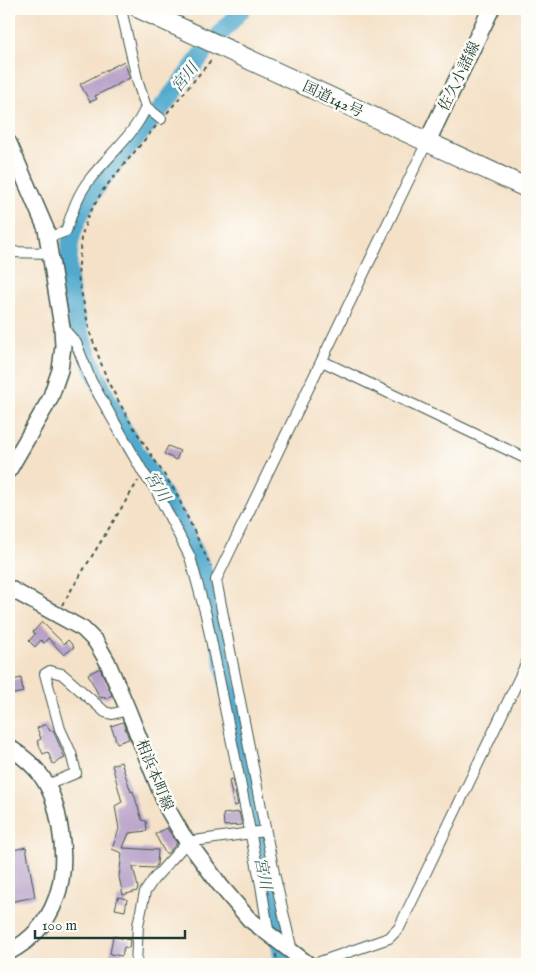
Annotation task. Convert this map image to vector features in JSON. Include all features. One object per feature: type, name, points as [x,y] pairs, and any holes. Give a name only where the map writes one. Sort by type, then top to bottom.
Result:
[{"type":"highway","name":"国道142号","points":[[140,9],[527,188]]},
{"type":"main road","name":"佐久小諸線","points":[[427,142],[491,9]]},
{"type":"street","points":[[9,252],[49,246],[66,231],[77,198],[89,180],[140,120],[154,113],[138,83],[121,9]]},
{"type":"street","points":[[284,949],[258,832],[216,586],[218,574],[427,142]]},
{"type":"street","points":[[9,143],[36,204],[49,246],[62,327],[62,359],[53,391],[9,470]]},
{"type":"street","points":[[62,327],[76,343],[92,381],[144,474],[155,488],[190,557],[206,615],[284,949]]},
{"type":"street","points":[[322,361],[527,459]]},
{"type":"street","name":"相浜本町線","points":[[10,590],[83,629],[96,642],[107,661],[128,710],[167,808],[187,842],[240,910],[284,949],[308,964]]},
{"type":"street","points":[[314,964],[389,938],[399,928],[527,662]]},
{"type":"street","points":[[47,785],[76,773],[71,753],[60,728],[46,674],[50,671],[62,674],[105,712],[112,714],[128,710]]},
{"type":"street","points":[[9,746],[36,769],[47,785],[56,804],[63,850],[60,889],[54,907],[45,923],[27,940],[9,952]]},
{"type":"street","points":[[136,964],[138,925],[145,892],[153,880],[187,842],[258,832]]},
{"type":"path","points":[[218,574],[209,564],[176,493],[130,422],[108,382],[90,332],[78,277],[83,227],[94,203],[154,113],[222,48]]},
{"type":"path","points":[[56,615],[123,503],[144,474]]},
{"type":"building","points":[[124,61],[130,78],[95,96],[97,99],[90,102],[80,84]]},
{"type":"building","points":[[168,446],[180,451],[176,460],[164,454]]},
{"type":"building","points":[[42,622],[64,644],[68,640],[74,647],[64,655],[48,638],[44,643],[41,640],[35,647],[29,641],[35,634],[33,632]]},
{"type":"building","points":[[100,668],[112,695],[105,699],[104,697],[100,698],[88,674]]},
{"type":"building","points":[[21,678],[23,692],[9,695],[9,681]]},
{"type":"building","points":[[123,722],[129,739],[117,743],[111,726]]},
{"type":"building","points":[[46,724],[50,731],[53,730],[65,758],[53,764],[48,752],[43,754],[37,741],[41,739],[37,728]]},
{"type":"building","points":[[121,762],[142,820],[146,821],[147,831],[129,833],[123,848],[158,850],[157,865],[154,868],[133,867],[138,887],[137,891],[123,895],[119,877],[122,853],[112,849],[119,829],[115,806],[122,802],[112,765]]},
{"type":"building","points":[[232,779],[238,805],[234,806],[229,780]]},
{"type":"building","points":[[239,812],[242,825],[224,826],[223,814]]},
{"type":"building","points":[[167,828],[177,843],[168,853],[165,853],[155,834]]},
{"type":"building","points":[[26,847],[35,897],[9,902],[9,851]]},
{"type":"building","points":[[118,897],[127,899],[125,911],[115,909]]},
{"type":"building","points":[[113,936],[130,940],[129,948],[124,947],[122,956],[110,954]]},
{"type":"waterway","name":"宮川","points":[[220,34],[242,9]]},
{"type":"waterway","name":"宮川","points":[[204,52],[163,106],[110,170],[84,207],[77,221],[70,246],[69,273],[72,302],[80,332],[102,388],[127,436],[180,523],[206,578],[277,923],[283,964]]}]
